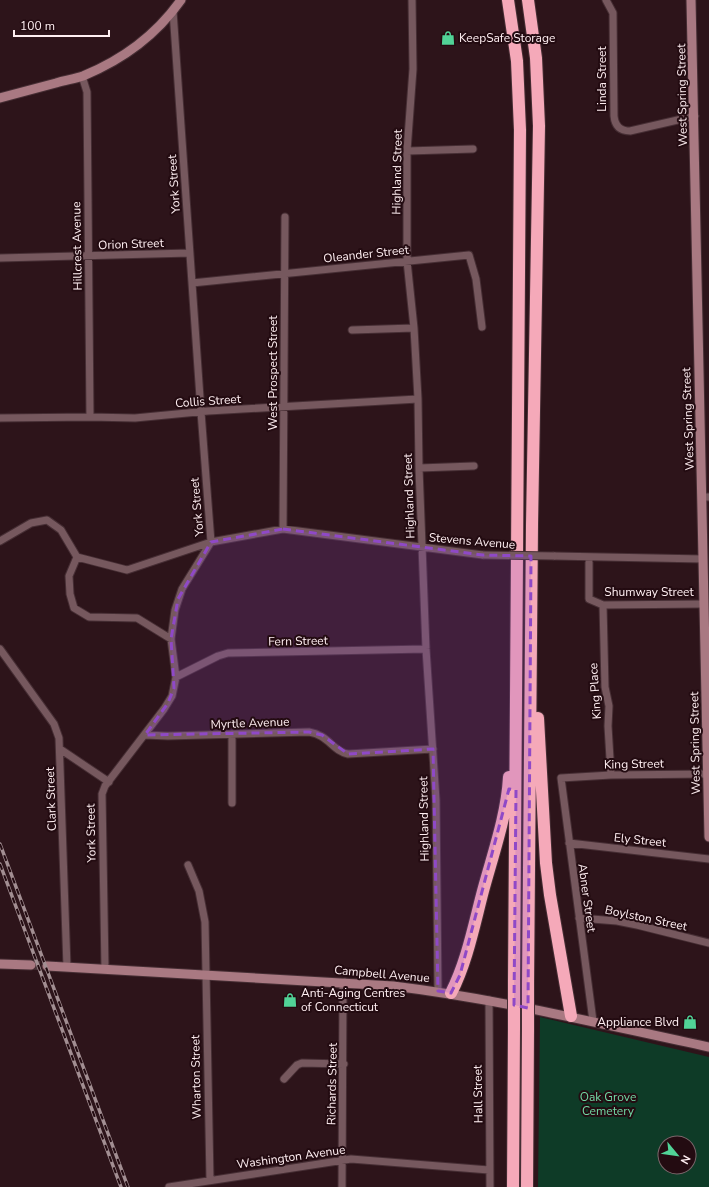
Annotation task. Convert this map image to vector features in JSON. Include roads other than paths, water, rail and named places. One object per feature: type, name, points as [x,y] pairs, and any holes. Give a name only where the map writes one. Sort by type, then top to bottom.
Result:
[{"type":"highway","points":[[508,0],[517,61],[520,130],[513,1187]]},
{"type":"highway","points":[[527,1187],[533,409],[539,126],[536,58],[528,0]]},
{"type":"highway","points":[[531,595],[546,863],[550,895],[572,1016]]},
{"type":"highway","points":[[451,993],[460,975],[490,867],[507,793],[517,662]]},
{"type":"main road","points":[[0,98],[82,76],[130,51],[152,33],[173,11],[181,0]]},
{"type":"main road","name":"West Spring Street","points":[[691,0],[695,116],[699,372],[706,497],[703,559],[709,837]]},
{"type":"main road","points":[[0,964],[31,965]]},
{"type":"main road","name":"Campbell Avenue","points":[[48,966],[390,985],[451,993],[572,1016],[709,1047]]},
{"type":"street","name":"Highland Street","points":[[412,0],[413,69],[407,151],[407,261],[414,328],[418,398],[419,468],[426,649],[436,800],[438,991]]},
{"type":"street","name":"Linda Street","points":[[606,0],[613,13],[614,121],[617,126],[624,130],[630,131],[695,116]]},
{"type":"street","name":"York Street","points":[[105,969],[103,790],[145,735],[172,696],[176,677],[171,639],[173,618],[178,599],[211,542],[173,11]]},
{"type":"street","name":"Hillcrest Avenue","points":[[82,76],[87,92],[90,417]]},
{"type":"street","points":[[407,151],[473,149]]},
{"type":"street","name":"West Prospect Street","points":[[283,528],[285,407],[285,217]]},
{"type":"street","name":"Orion Street","points":[[0,258],[88,257],[190,253]]},
{"type":"street","name":"Oleander Street","points":[[192,283],[469,255],[476,279],[482,328]]},
{"type":"street","points":[[352,330],[414,328]]},
{"type":"street","name":"Collis Street","points":[[0,418],[135,418],[201,412],[418,398]]},
{"type":"street","points":[[419,468],[474,466]]},
{"type":"street","points":[[0,542],[31,523],[47,520],[61,530],[76,557],[69,576],[70,594],[74,608],[89,617],[137,618],[171,639]]},
{"type":"street","name":"Stevens Avenue","points":[[76,557],[127,570],[211,542],[283,528],[483,555],[703,559]]},
{"type":"street","name":"Shumway Street","points":[[589,557],[589,599],[603,605],[704,604]]},
{"type":"street","name":"King Place","points":[[603,605],[605,687],[609,706],[608,726],[611,775]]},
{"type":"street","name":"Clark Street","points":[[0,648],[54,724],[59,738],[67,967]]},
{"type":"street","name":"Fern Street","points":[[176,677],[218,656],[228,653],[426,649]]},
{"type":"street","name":"Myrtle Avenue","points":[[145,735],[168,736],[313,732],[326,738],[339,751],[348,754],[433,749]]},
{"type":"street","points":[[232,734],[232,803]]},
{"type":"street","points":[[60,749],[109,782]]},
{"type":"street","name":"King Street","points":[[561,778],[611,775],[707,774]]},
{"type":"street","name":"Abner Street","points":[[561,778],[593,1021]]},
{"type":"street","name":"Ely Street","points":[[569,843],[709,859]]},
{"type":"street","name":"Wharton Street","points":[[188,865],[199,891],[205,922],[210,1180]]},
{"type":"street","name":"Boylston Street","points":[[579,918],[617,921],[709,943]]},
{"type":"street","name":"Richards Street","points":[[342,1187],[344,1064],[343,988],[345,982]]},
{"type":"street","name":"Hall Street","points":[[489,1000],[490,1187]]},
{"type":"street","points":[[284,1079],[296,1065],[302,1063],[344,1064]]},
{"type":"street","name":"Washington Avenue","points":[[169,1187],[351,1159],[489,1170]]},
{"type":"tunnel","points":[[31,965],[47,966]]},
{"type":"railway","points":[[0,844],[128,1187]]},
{"type":"railway","points":[[0,864],[121,1187]]},
{"type":"place","name":"KeepSafe Storage","points":[[448,38]]},
{"type":"place","name":"Anti-Aging Centres of Connecticut","points":[[290,1000]]},
{"type":"place","name":"Appliance Blvd","points":[[690,1022]]},
{"type":"park label","name":"Oak Grove Cemetery","points":[[608,1104]]}]
